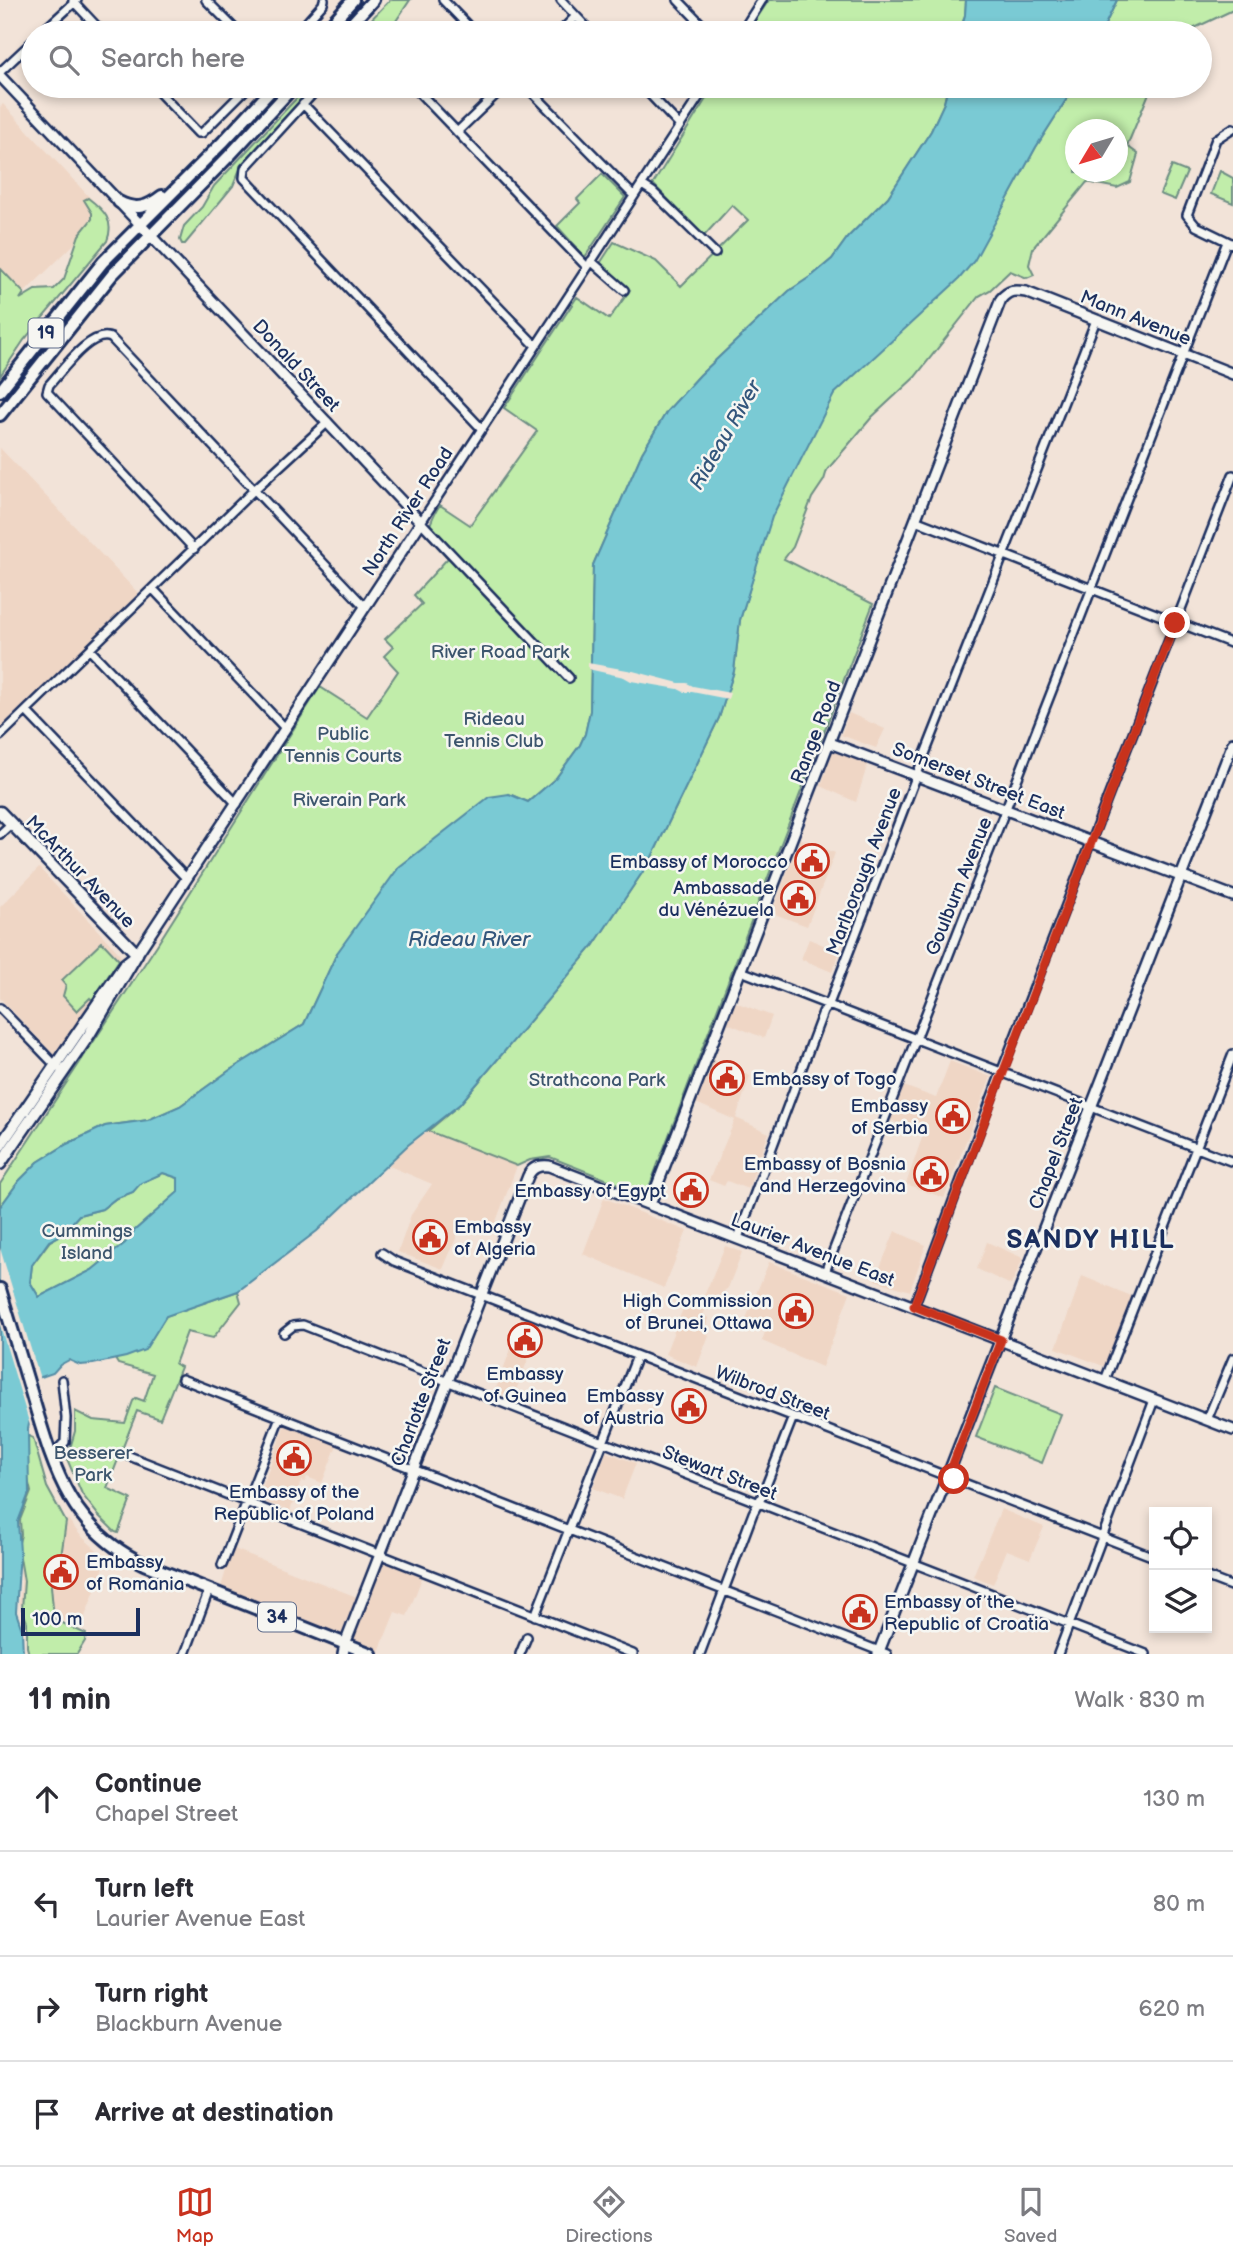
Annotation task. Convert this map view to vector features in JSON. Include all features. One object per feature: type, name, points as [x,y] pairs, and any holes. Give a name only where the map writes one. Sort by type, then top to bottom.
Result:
[{"type":"main road","points":[[334,21],[353,0]]},
{"type":"main road","points":[[354,21],[373,0]]},
{"type":"main road","name":"19","points":[[0,391],[103,262],[264,98]]},
{"type":"main road","name":"19","points":[[0,415],[88,303],[283,98]]},
{"type":"main road","points":[[119,202],[135,208],[149,204],[197,168]]},
{"type":"main road","name":"McArthur Avenue","points":[[0,812],[137,954]]},
{"type":"main road","name":"North River Road","points":[[0,1146],[96,1024],[137,954]]},
{"type":"main road","name":"North River Road","points":[[0,1164],[60,1069]]},
{"type":"main road","name":"34","points":[[0,1289],[51,1456],[69,1498],[81,1516],[105,1540],[138,1561],[344,1649],[371,1654]]},
{"type":"street","points":[[206,0],[227,21]]},
{"type":"street","points":[[308,21],[324,0]]},
{"type":"street","points":[[443,0],[463,21]]},
{"type":"street","points":[[561,0],[581,21]]},
{"type":"street","points":[[678,0],[698,21]]},
{"type":"street","points":[[749,21],[762,0]]},
{"type":"street","points":[[53,21],[74,1],[92,21]]},
{"type":"street","points":[[571,21],[576,16]]},
{"type":"street","points":[[0,74],[21,53]]},
{"type":"street","name":"Donald Street","points":[[0,74],[21,97]]},
{"type":"street","name":"Donald Street","points":[[22,98],[569,678]]},
{"type":"street","points":[[164,98],[198,133],[202,133],[237,98]]},
{"type":"street","points":[[309,98],[245,167],[243,175],[481,428]]},
{"type":"street","points":[[424,98],[589,264],[624,290]]},
{"type":"street","points":[[457,132],[492,98]]},
{"type":"street","points":[[538,98],[634,196]]},
{"type":"street","points":[[653,98],[680,126]]},
{"type":"street","name":"North River Road","points":[[137,954],[698,98]]},
{"type":"street","points":[[303,104],[536,346]]},
{"type":"street","points":[[1230,243],[1196,226],[1187,215],[1216,139],[1233,128]]},
{"type":"street","points":[[642,185],[653,192],[715,253]]},
{"type":"street","name":"Goulburn Avenue","points":[[825,1272],[1182,354],[1230,243]]},
{"type":"street","name":"Range Road","points":[[650,1204],[1001,299],[1008,292],[1015,290],[1026,292]]},
{"type":"street","name":"Mann Avenue","points":[[1026,292],[1233,374]]},
{"type":"street","name":"Marlborough Avenue","points":[[738,1238],[823,1012],[829,1004],[916,775],[1096,320]]},
{"type":"street","points":[[194,549],[47,392],[49,385],[85,346],[99,336],[108,337],[365,607]]},
{"type":"street","points":[[0,736],[327,422]]},
{"type":"street","points":[[914,1306],[1233,475]]},
{"type":"street","points":[[915,520],[1233,644]]},
{"type":"street","points":[[153,589],[285,729]]},
{"type":"street","points":[[90,650],[237,804]]},
{"type":"street","points":[[26,711],[186,878]]},
{"type":"street","name":"Somerset Street East","points":[[830,743],[1233,896]]},
{"type":"street","name":"Chapel Street","points":[[882,1653],[914,1564],[1233,743]]},
{"type":"street","points":[[0,834],[11,824]]},
{"type":"street","points":[[741,971],[1233,1162]]},
{"type":"street","points":[[0,1008],[60,1069]]},
{"type":"street","points":[[1105,1380],[1233,1054]]},
{"type":"street","name":"Laurier Avenue East","points":[[536,1167],[549,1166],[650,1204],[1233,1430]]},
{"type":"street","name":"Charlotte Street","points":[[344,1649],[528,1176],[536,1167]]},
{"type":"street","name":"Wilbrod Street","points":[[382,1253],[394,1261],[1149,1555]]},
{"type":"street","name":"Stewart Street","points":[[284,1333],[293,1326],[303,1325],[1146,1654]]},
{"type":"street","points":[[535,1616],[637,1356]]},
{"type":"street","points":[[1207,1420],[1233,1358]]},
{"type":"street","points":[[182,1379],[882,1653]]},
{"type":"street","points":[[51,1456],[65,1442],[66,1418],[62,1380]]},
{"type":"street","points":[[1058,1654],[1154,1400]]},
{"type":"street","points":[[222,1565],[280,1417]]},
{"type":"street","points":[[699,1654],[793,1417]]},
{"type":"street","points":[[124,1454],[633,1654]]},
{"type":"street","points":[[1212,1579],[1233,1587]]},
{"type":"street","points":[[185,1654],[209,1590]]},
{"type":"street","points":[[520,1654],[527,1637]]},
{"type":"shaded area","points":[[3,104],[105,214],[24,293],[0,268],[0,107]]},
{"type":"shaded area","points":[[0,448],[139,594],[0,728]]},
{"type":"shaded area","points":[[849,713],[885,729],[876,748],[841,735]]},
{"type":"shaded area","points":[[833,750],[868,763],[856,802],[821,786]]},
{"type":"shaded area","points":[[800,838],[835,853],[807,926],[772,913]]},
{"type":"shaded area","points":[[39,868],[120,954],[121,960],[56,1057],[0,998],[0,907]]},
{"type":"shaded area","points":[[809,939],[840,952],[832,972],[801,959]]},
{"type":"shaded area","points":[[735,1002],[772,1016],[764,1038],[727,1023]]},
{"type":"shaded area","points":[[713,1060],[750,1076],[736,1118],[769,1133],[748,1189],[727,1181],[724,1186],[709,1180],[735,1120],[696,1103]]},
{"type":"shaded area","points":[[950,1061],[991,1077],[944,1198],[906,1184],[923,1135],[889,1119],[901,1085],[936,1098]]},
{"type":"shaded area","points":[[428,1131],[517,1166],[492,1232],[463,1222],[443,1269],[398,1252],[411,1215],[432,1184],[387,1165]]},
{"type":"shaded area","points":[[604,1198],[687,1231],[664,1288],[583,1254]]},
{"type":"shaded area","points":[[895,1231],[926,1245],[910,1291],[875,1280]]},
{"type":"shaded area","points":[[987,1242],[1023,1258],[1011,1285],[977,1269]]},
{"type":"shaded area","points":[[725,1246],[742,1252],[728,1288],[723,1292],[719,1309],[708,1304],[703,1315],[709,1318],[704,1332],[709,1335],[697,1367],[665,1354],[688,1296],[702,1301]]},
{"type":"shaded area","name":"High Commission of Brunei, Ottawa","points":[[769,1262],[850,1293],[822,1367],[762,1341],[766,1329],[745,1321]]},
{"type":"shaded area","points":[[1082,1276],[1134,1297],[1106,1367],[1056,1348]]},
{"type":"shaded area","points":[[522,1319],[541,1326],[513,1398],[495,1391]]},
{"type":"shaded area","name":"Embassy of the Republic of Poland","points":[[285,1424],[337,1445],[322,1483],[307,1477],[305,1482],[301,1481],[290,1511],[258,1499]]},
{"type":"shaded area","points":[[606,1452],[636,1463],[622,1499],[593,1488]]},
{"type":"shaded area","points":[[1001,1509],[1044,1527],[1030,1559],[1007,1550],[993,1584],[973,1576]]},
{"type":"shaded area","name":"Embassy of Romania","points":[[68,1519],[80,1535],[107,1559],[81,1627],[19,1604],[20,1523],[61,1542]]},
{"type":"shaded area","points":[[229,1547],[362,1599],[380,1555],[424,1573],[407,1616],[395,1612],[378,1654],[371,1654],[219,1594],[227,1567],[222,1565]]},
{"type":"green space","points":[[390,0],[410,0],[396,21],[370,21]]},
{"type":"green space","points":[[769,0],[966,0],[963,21],[755,21]]},
{"type":"green space","points":[[1117,0],[1233,0],[1233,10],[1210,21],[1107,21]]},
{"type":"green space","points":[[297,98],[306,98],[240,169],[233,186],[185,244],[182,244],[180,240],[184,226],[202,207],[214,186]]},
{"type":"green space","points":[[707,98],[945,98],[931,131],[888,197],[848,237],[832,259],[789,291],[700,375],[667,411],[642,453],[593,565],[590,711],[580,745],[556,778],[528,802],[509,794],[337,953],[304,1024],[230,1070],[180,1106],[148,1120],[105,1126],[67,1144],[38,1162],[19,1181],[0,1207],[0,1184],[157,945],[320,687],[367,717],[398,671],[384,656],[393,647],[385,639],[422,604],[414,595],[448,558],[426,534],[436,512],[440,505],[470,525],[537,431],[504,408],[577,297],[609,319],[630,290],[599,265],[614,242],[656,261],[681,286],[748,220],[732,205],[704,236],[653,184]]},
{"type":"green space","name":"Strathcona Park","points":[[1067,98],[1147,98],[1128,144],[1128,119],[1065,119],[1065,182],[1087,182],[1033,248],[1029,265],[1034,275],[1027,278],[1010,271],[990,290],[979,296],[915,377],[872,417],[827,470],[812,498],[793,547],[784,559],[873,604],[646,1195],[550,1157],[530,1160],[517,1166],[428,1131],[460,1104],[593,946],[650,861],[719,718],[734,671],[740,620],[763,537],[781,493],[834,394],[966,269]]},
{"type":"green space","name":"Strathcona Park","points":[[1128,147],[1138,154],[1130,182],[1117,188],[1087,182],[1128,182]]},
{"type":"green space","points":[[1172,166],[1187,172],[1175,200],[1160,194]]},
{"type":"green space","points":[[1220,171],[1233,178],[1233,203],[1211,194]]},
{"type":"green space","points":[[602,174],[625,197],[585,257],[557,226],[580,203],[577,199]]},
{"type":"green space","points":[[88,198],[99,207],[109,222],[107,241],[24,340],[0,376],[0,268],[24,293],[20,299],[35,290],[54,289],[64,279],[79,235],[92,219],[92,213],[84,200]]},
{"type":"green space","points":[[102,942],[119,960],[92,1000],[90,998],[77,1011],[63,996],[66,985],[62,980]]},
{"type":"green space","name":"Cummings Island","points":[[163,1173],[178,1178],[179,1192],[92,1270],[39,1297],[30,1282],[32,1265],[50,1241],[61,1235],[79,1215],[102,1209],[115,1199],[133,1192],[140,1183]]},
{"type":"green space","name":"Besserer Park","points":[[238,1291],[241,1302],[213,1338],[187,1332],[175,1364],[181,1367],[160,1419],[137,1411],[107,1488],[131,1499],[118,1533],[115,1532],[82,1494],[67,1459],[75,1431],[75,1411],[93,1420],[125,1423],[133,1401],[136,1398],[144,1401],[153,1374],[118,1364],[115,1359],[145,1349],[166,1316]]},
{"type":"green space","points":[[995,1388],[1061,1414],[1042,1463],[976,1437]]},
{"type":"green space","points":[[26,1435],[33,1438],[47,1487],[66,1522],[61,1557],[51,1586],[54,1619],[86,1634],[77,1654],[29,1654],[27,1647],[27,1622],[22,1609],[24,1581],[18,1546],[21,1535],[20,1520],[31,1492],[27,1475]]},
{"type":"water","points":[[966,0],[1117,0],[1107,21],[963,21]]},
{"type":"water","name":"Rideau River","points":[[945,98],[1067,98],[1036,147],[974,261],[959,279],[834,394],[772,517],[740,620],[734,671],[719,718],[650,861],[593,946],[460,1104],[408,1145],[317,1231],[238,1291],[166,1316],[145,1350],[93,1364],[80,1365],[69,1360],[53,1373],[38,1378],[28,1429],[29,1493],[18,1522],[20,1552],[16,1612],[22,1630],[23,1654],[0,1654],[0,1207],[19,1181],[38,1162],[67,1144],[105,1126],[148,1120],[180,1106],[230,1070],[304,1024],[337,953],[399,867],[489,797],[509,794],[528,802],[556,778],[580,745],[590,711],[593,565],[642,453],[667,411],[700,375],[789,291],[832,259],[848,237],[888,197],[931,131]],"holes":[[[163,1173],[178,1178],[178,1192],[134,1231],[125,1243],[92,1270],[39,1297],[30,1282],[32,1265],[49,1241],[61,1235],[79,1215],[102,1209],[115,1199],[133,1192],[141,1183]]]},
{"type":"pier","points":[[588,663],[730,693],[728,699],[631,681],[588,669]]},
{"type":"pier","points":[[0,1248],[41,1382],[31,1429],[0,1325]]},
{"type":"place","name":"Embassy of Morocco","points":[[812,861]]},
{"type":"place","name":"Ambassade du Vénézuela","points":[[798,898]]},
{"type":"place","name":"Embassy of Togo","points":[[727,1078]]},
{"type":"place","name":"Embassy of Serbia","points":[[953,1116]]},
{"type":"place","name":"Embassy of Bosnia and Herzegovina","points":[[931,1174]]},
{"type":"place","name":"Embassy of Egypt","points":[[691,1190]]},
{"type":"place","name":"Embassy of Algeria","points":[[430,1237]]},
{"type":"place","name":"High Commission of Brunei, Ottawa","points":[[796,1311]]},
{"type":"place","name":"Embassy of Guinea","points":[[525,1340]]},
{"type":"place","name":"Embassy of Austria","points":[[689,1406]]},
{"type":"place","name":"Embassy of the Republic of Poland","points":[[294,1458]]},
{"type":"place","name":"Embassy of Romania","points":[[61,1572]]},
{"type":"place","name":"Embassy of the Republic of Croatia","points":[[860,1612]]},
{"type":"district","name":"SANDY HILL","points":[[1091,1239]]},
{"type":"route","points":[[954,1479],[948,1477],[1001,1340],[914,1306],[1175,623]]},
{"type":"park label","name":"River Road Park","points":[[500,651]]},
{"type":"park label","name":"Rideau Tennis Club","points":[[494,729]]},
{"type":"park label","name":"Public Tennis Courts","points":[[343,744]]},
{"type":"park label","name":"Riverain Park","points":[[349,799]]}]
